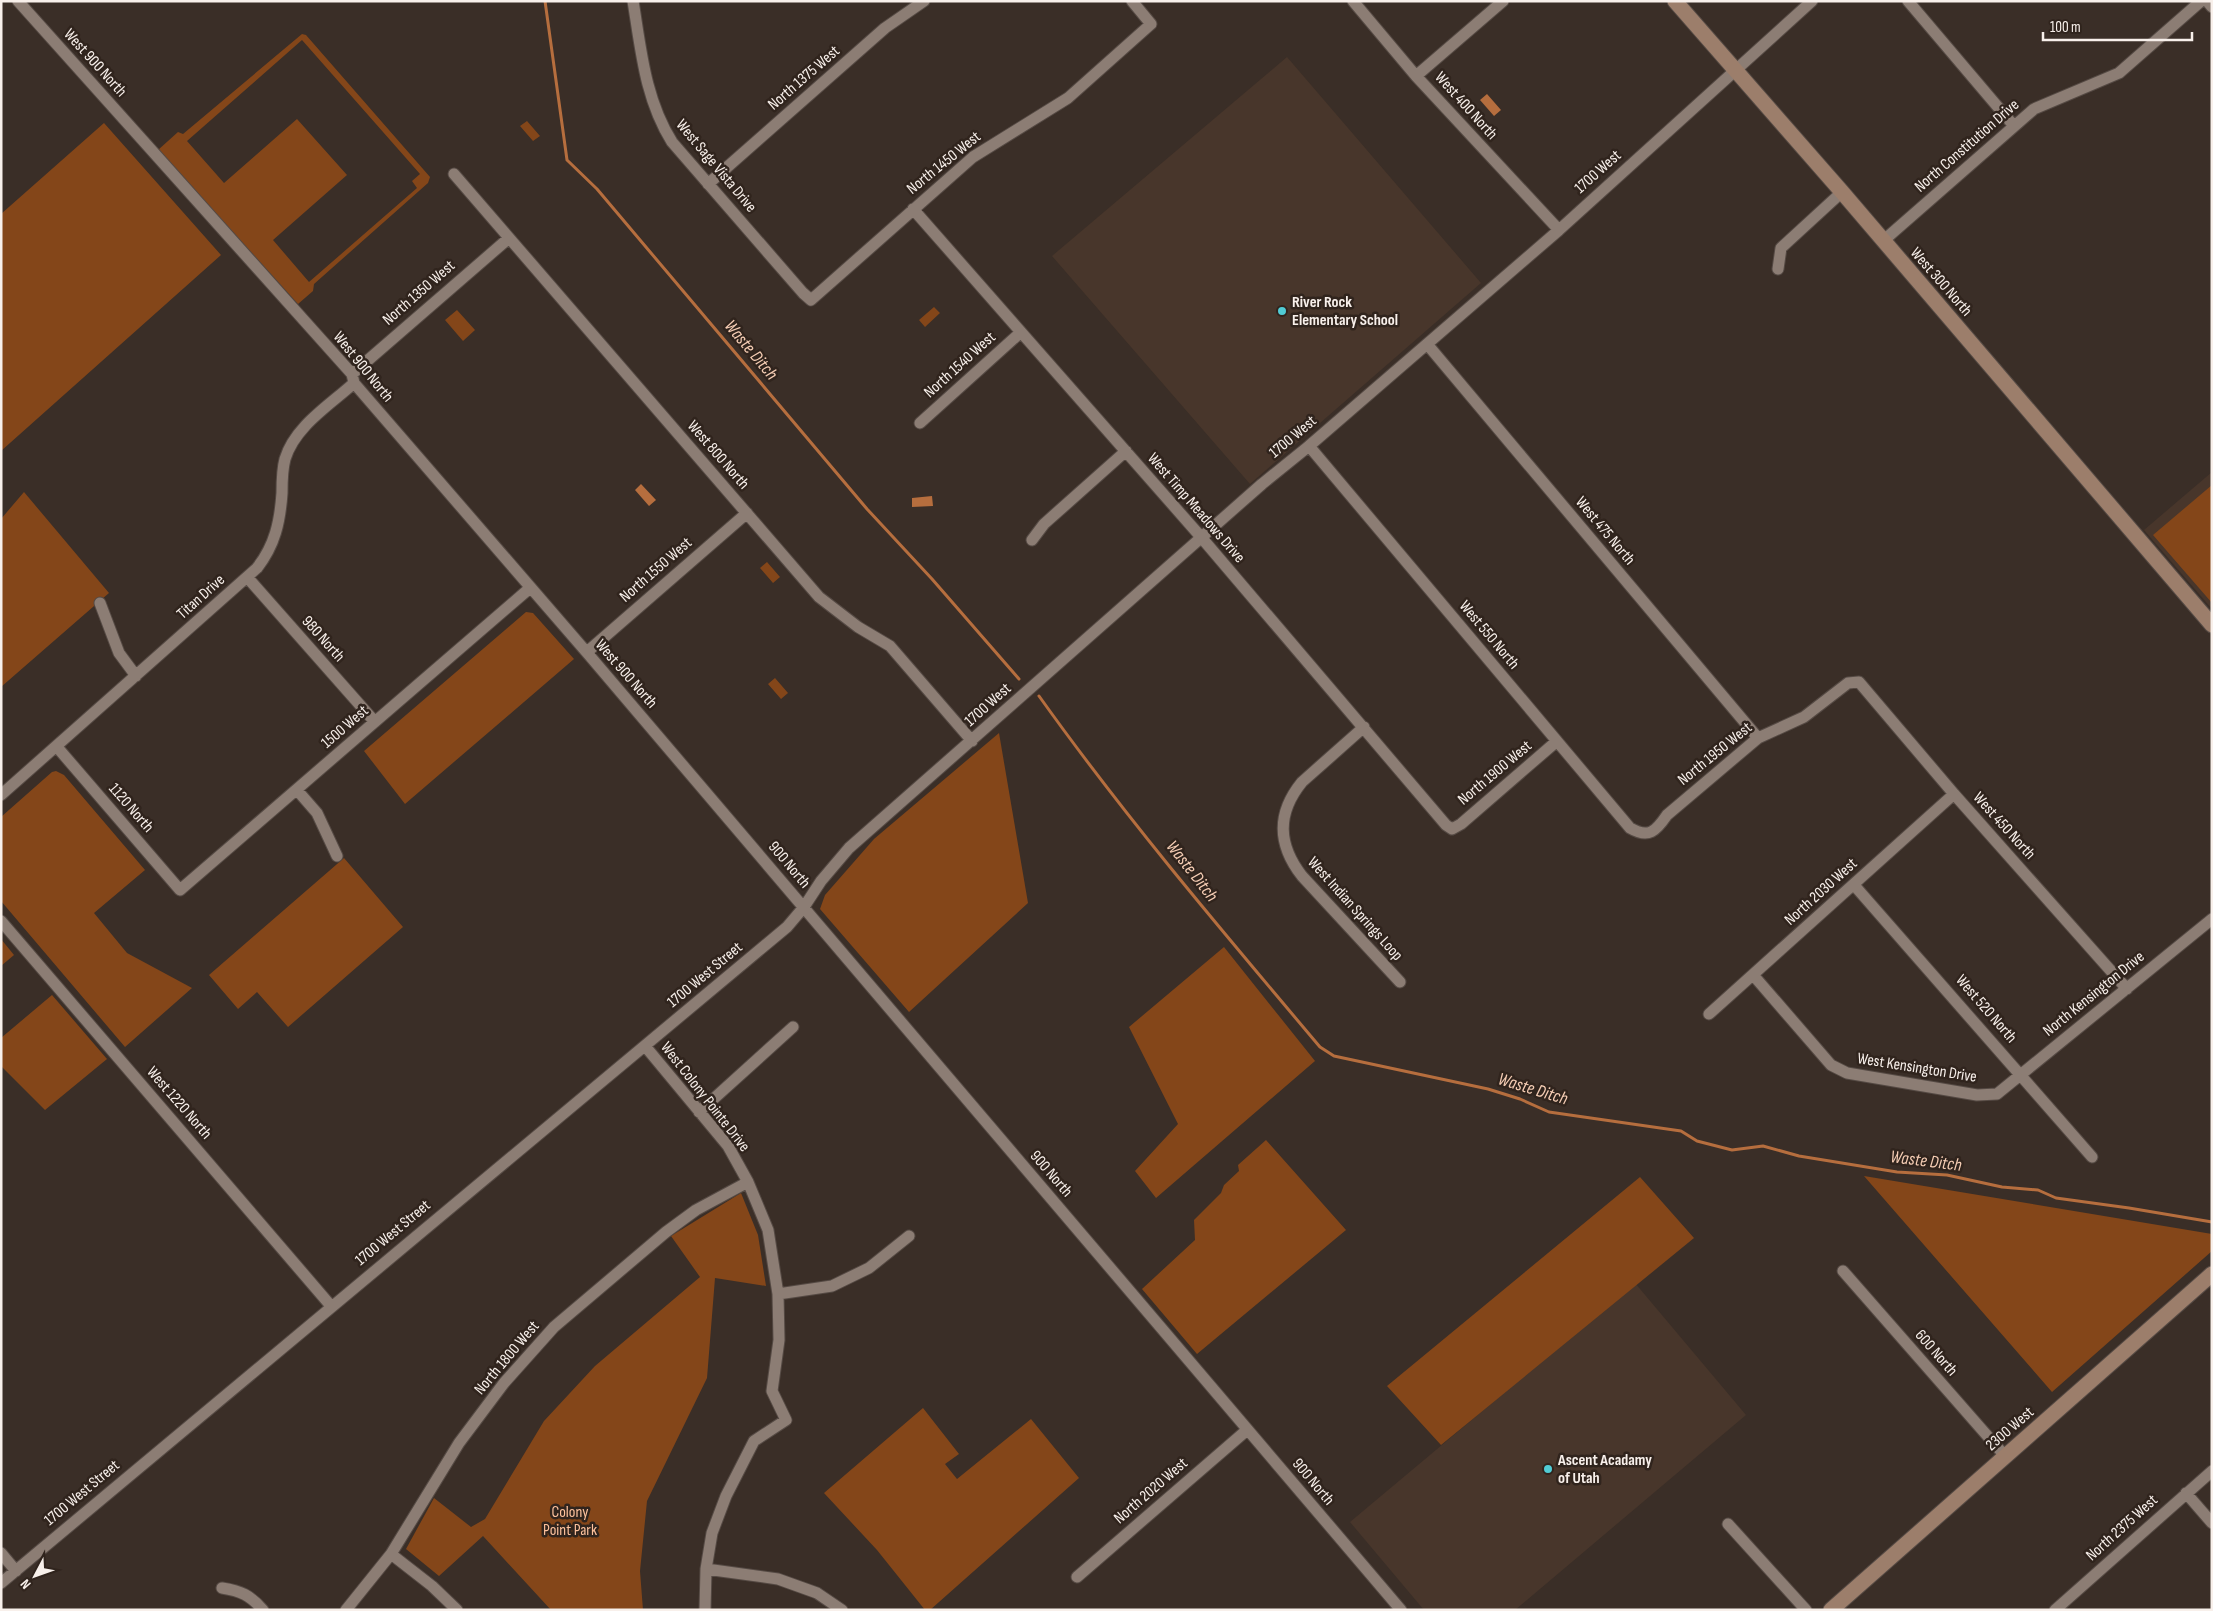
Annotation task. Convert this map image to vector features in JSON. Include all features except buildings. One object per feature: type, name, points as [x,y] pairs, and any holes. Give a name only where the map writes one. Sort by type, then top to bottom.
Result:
[{"type":"street","name":"West 900 North","points":[[18,1],[353,378],[530,588],[677,758]]},
{"type":"street","name":"West Sage Vista Drive","points":[[632,1],[653,107],[672,142],[811,300]]},
{"type":"street","name":"North 1375 West","points":[[708,184],[886,28],[924,1]]},
{"type":"street","name":"North 1450 West","points":[[811,300],[973,156],[1068,98],[1151,24],[1132,1]]},
{"type":"street","name":"West 400 North","points":[[1353,1],[1416,76],[1559,230]]},
{"type":"street","points":[[1416,76],[1503,1]]},
{"type":"street","name":"West 300 North","points":[[1675,1],[1842,192],[2180,586],[2212,626]]},
{"type":"street","name":"1700 West","points":[[804,907],[821,881],[849,848],[1201,537],[1559,230],[1812,1]]},
{"type":"street","points":[[1908,1],[2014,126]]},
{"type":"street","name":"North Constitution Drive","points":[[1883,241],[2034,109],[2119,73],[2201,1]]},
{"type":"street","points":[[2207,1],[2212,6]]},
{"type":"street","name":"West 800 North","points":[[454,174],[819,597],[858,627],[890,646],[972,740]]},
{"type":"street","points":[[1778,269],[1781,248],[1842,192]]},
{"type":"street","name":"West Timp Meadows Drive","points":[[913,209],[1201,537],[1446,825],[1452,828]]},
{"type":"street","name":"North 1350 West","points":[[353,378],[509,238]]},
{"type":"street","name":"North 1540 West","points":[[920,422],[1021,332]]},
{"type":"street","name":"West 475 North","points":[[1427,344],[1758,738]]},
{"type":"street","name":"Titan Drive","points":[[1,795],[247,578],[265,558],[277,533],[285,459],[292,442],[353,378]]},
{"type":"street","name":"West 550 North","points":[[1309,446],[1630,828],[1638,833],[1650,833]]},
{"type":"street","points":[[1032,540],[1044,524],[1126,451]]},
{"type":"street","name":"North 1550 West","points":[[587,652],[747,513]]},
{"type":"street","name":"980 North","points":[[247,578],[375,722]]},
{"type":"street","name":"1500 West","points":[[180,890],[530,588]]},
{"type":"street","points":[[100,603],[119,653],[136,676]]},
{"type":"street","name":"North 1950 West","points":[[1650,833],[1659,827],[1667,815],[1758,738],[1804,717],[1848,683],[1859,682]]},
{"type":"street","name":"West 450 North","points":[[1859,682],[1954,794],[2127,989]]},
{"type":"street","name":"West Indian Springs Loop","points":[[1364,727],[1302,782],[1289,802],[1283,828],[1286,852],[1302,876],[1400,982]]},
{"type":"street","name":"North 1900 West","points":[[1452,828],[1461,824],[1557,742]]},
{"type":"street","name":"1120 North","points":[[57,747],[180,890]]},
{"type":"street","name":"900 North","points":[[677,758],[1401,1610]]},
{"type":"street","points":[[297,790],[316,813],[337,856]]},
{"type":"street","name":"North 2030 West","points":[[1709,1014],[1754,976],[1954,794]]},
{"type":"street","name":"West 520 North","points":[[1854,885],[2092,1157]]},
{"type":"street","name":"1700 West Street","points":[[1,1583],[787,927],[804,907]]},
{"type":"street","name":"North Kensington Drive","points":[[1997,1094],[2212,919]]},
{"type":"street","name":"West 1220 North","points":[[1,921],[331,1306]]},
{"type":"street","name":"West Kensington Drive","points":[[1754,976],[1831,1065],[1847,1073],[1977,1096],[1997,1094]]},
{"type":"street","points":[[699,1112],[793,1027]]},
{"type":"street","name":"West Colony Pointe Drive","points":[[645,1046],[728,1146],[748,1182],[768,1230],[778,1294],[779,1340],[772,1391],[786,1420],[754,1441],[726,1496],[712,1533],[706,1569],[705,1610]]},
{"type":"street","name":"North 1800 West","points":[[346,1610],[392,1554],[459,1443],[504,1383],[554,1327],[666,1232],[696,1210],[748,1182]]},
{"type":"street","points":[[778,1294],[832,1286],[869,1268],[909,1236]]},
{"type":"street","name":"600 North","points":[[1843,1271],[2005,1456]]},
{"type":"street","name":"2300 West","points":[[1831,1610],[2212,1274]]},
{"type":"street","name":"North 2020 West","points":[[1077,1577],[1247,1430]]},
{"type":"street","name":"North 2375 West","points":[[2055,1610],[2212,1471]]},
{"type":"street","points":[[2186,1493],[2212,1523]]},
{"type":"street","points":[[1728,1524],[1806,1610]]},
{"type":"street","points":[[1,1553],[16,1571]]},
{"type":"street","points":[[392,1554],[432,1586],[457,1610]]},
{"type":"street","points":[[706,1569],[778,1579],[817,1592],[842,1610]]},
{"type":"street","points":[[222,1588],[240,1591],[257,1602],[263,1610]]},
{"type":"shaded area","points":[[1287,57],[1481,283],[1250,484],[1052,256]]},
{"type":"shaded area","points":[[1487,94],[1501,110],[1494,116],[1480,100]]},
{"type":"shaded area","points":[[2212,472],[2212,609],[2144,530]]},
{"type":"shaded area","points":[[641,484],[656,500],[649,506],[635,490]]},
{"type":"shaded area","points":[[932,496],[933,506],[912,507],[912,498]]},
{"type":"shaded area","name":"Ascent Acadamy of Utah","points":[[1635,1283],[1746,1415],[1515,1610],[1424,1610],[1350,1522]]},
{"type":"green space","points":[[302,34],[306,35],[430,177],[428,183],[314,284],[313,291],[298,304],[158,150],[178,132],[183,134]],"holes":[[[302,40],[420,174],[412,181],[417,188],[309,282],[273,240],[347,175],[297,119],[224,183],[187,141]]]},
{"type":"green space","points":[[527,121],[540,136],[533,141],[520,126]]},
{"type":"green space","points":[[104,123],[221,255],[1,451],[1,214]]},
{"type":"green space","points":[[934,307],[940,313],[925,327],[919,320]]},
{"type":"green space","points":[[457,310],[475,330],[463,341],[445,320]]},
{"type":"green space","points":[[2212,485],[2212,603],[2153,535]]},
{"type":"green space","points":[[24,492],[109,593],[1,687],[1,519]]},
{"type":"green space","points":[[767,562],[780,577],[773,583],[760,568]]},
{"type":"green space","points":[[526,612],[533,613],[574,659],[405,804],[364,751]]},
{"type":"green space","points":[[775,678],[788,693],[781,699],[768,684]]},
{"type":"green space","points":[[999,733],[1028,903],[909,1012],[820,909],[825,895],[874,839]]},
{"type":"green space","points":[[56,771],[64,775],[145,870],[94,913],[127,953],[192,988],[125,1047],[1,901],[1,817],[52,772]]},
{"type":"green space","points":[[344,858],[403,927],[288,1027],[257,992],[238,1009],[209,975]]},
{"type":"green space","points":[[1,939],[14,955],[1,966]]},
{"type":"green space","points":[[1224,947],[1315,1061],[1156,1198],[1135,1171],[1178,1124],[1129,1027]]},
{"type":"green space","points":[[52,995],[107,1059],[45,1110],[1,1066],[1,1038]]},
{"type":"green space","points":[[1266,1140],[1346,1230],[1197,1354],[1142,1289],[1195,1240],[1194,1220],[1221,1193],[1224,1185],[1239,1171],[1238,1165]]},
{"type":"green space","points":[[1864,1176],[2212,1234],[2212,1251],[2052,1392]]},
{"type":"green space","points":[[1640,1177],[1694,1238],[1441,1445],[1387,1386]]},
{"type":"green space","name":"Colony Point Park","points":[[741,1193],[758,1235],[766,1286],[715,1278],[707,1378],[647,1501],[640,1571],[643,1610],[551,1610],[483,1536],[439,1576],[406,1549],[434,1498],[471,1527],[485,1519],[544,1421],[595,1366],[700,1277],[671,1236]]},
{"type":"green space","points":[[923,1408],[959,1454],[945,1464],[957,1479],[1031,1419],[1079,1478],[930,1610],[925,1610],[877,1550],[824,1493]]},
{"type":"waterway","name":"Waste Ditch","points":[[545,1],[567,160],[597,189],[867,509],[932,579],[1019,679]]},
{"type":"waterway","name":"Waste Ditch","points":[[1039,696],[1106,786],[1247,961],[1320,1047],[1334,1056],[1488,1089],[1520,1099],[1549,1112],[1681,1131],[1697,1141],[1732,1150],[1763,1146],[1799,1156],[1897,1172],[1947,1175],[2002,1187],[2038,1190],[2056,1198],[2212,1222]]},
{"type":"place","name":"River Rock Elementary School","points":[[1282,311]]},
{"type":"place","name":"Ascent Acadamy of Utah","points":[[1548,1469]]}]
